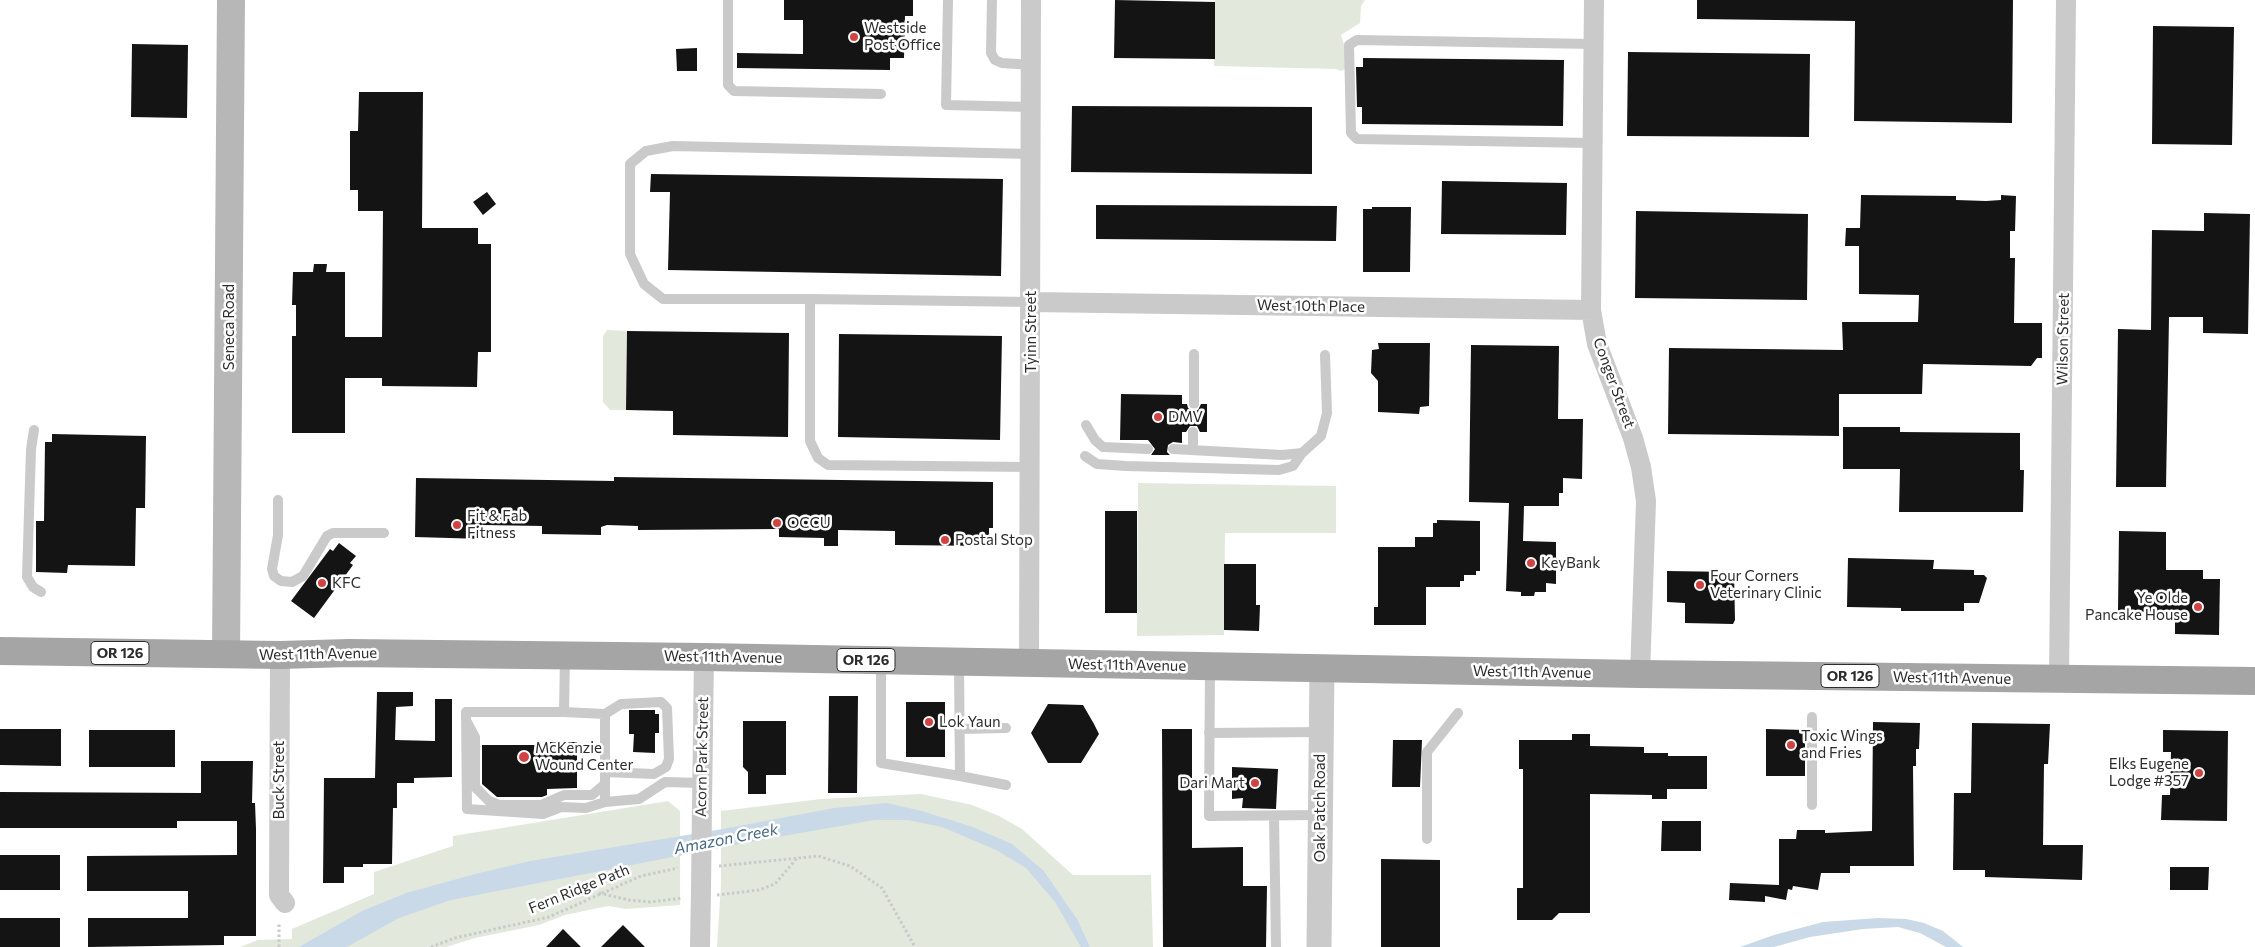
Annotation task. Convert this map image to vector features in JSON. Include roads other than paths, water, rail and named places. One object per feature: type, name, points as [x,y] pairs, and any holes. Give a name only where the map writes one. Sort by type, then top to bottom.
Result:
[{"type":"main road","name":"Seneca Road","points":[[226,654],[231,0]]},
{"type":"main road","name":"West 11th Avenue","points":[[0,651],[280,655],[348,653],[704,657],[1640,674],[2255,681]]},
{"type":"street","name":"Tyinn Street","points":[[1029,664],[1032,302],[1031,0]]},
{"type":"street","name":"Conger Street","points":[[1594,0],[1591,310],[1597,344],[1633,438],[1641,467],[1646,501],[1640,674]]},
{"type":"street","name":"Wilson Street","points":[[2059,678],[2066,0]]},
{"type":"street","name":"West 10th Place","points":[[1032,302],[1591,310]]},
{"type":"street","name":"Buck Street","points":[[280,655],[279,895],[282,913]]},
{"type":"street","name":"Acorn Park Street","points":[[700,947],[704,657]]},
{"type":"street","name":"Oak Patch Road","points":[[1319,947],[1322,668]]},
{"type":"lane","points":[[728,0],[728,85],[734,91],[881,94]]},
{"type":"lane","points":[[948,0],[946,106],[1032,108]]},
{"type":"lane","points":[[992,0],[992,53],[994,60],[1002,63],[1031,65]]},
{"type":"lane","points":[[1593,143],[1357,139],[1351,133],[1349,45],[1357,40],[1594,44]]},
{"type":"lane","points":[[1032,154],[673,146],[646,151],[630,164],[630,254],[644,284],[663,299],[1032,302]]},
{"type":"lane","points":[[810,299],[810,441],[818,458],[828,465],[1030,467]]},
{"type":"lane","points":[[1194,354],[1194,404]]},
{"type":"lane","points":[[1086,456],[1097,464],[1126,466],[1279,470],[1293,466],[1302,453],[1321,436],[1327,413],[1325,355]]},
{"type":"lane","points":[[1086,425],[1095,440],[1103,447],[1148,448]]},
{"type":"lane","points":[[34,430],[31,449],[26,577],[33,587],[41,592]]},
{"type":"lane","points":[[1193,432],[1193,449]]},
{"type":"lane","points":[[1173,449],[1282,455],[1302,453]]},
{"type":"lane","points":[[278,500],[278,536],[272,562],[274,576],[281,581],[292,582],[303,576],[327,536],[332,533],[384,534]]},
{"type":"lane","points":[[564,712],[565,656]]},
{"type":"lane","points":[[881,660],[881,763],[1006,785]]},
{"type":"lane","points":[[959,662],[960,776]]},
{"type":"lane","points":[[1210,666],[1209,816],[1320,815]]},
{"type":"lane","points":[[466,717],[564,712],[605,714],[621,704],[661,702],[667,708],[669,759],[666,767],[654,774],[605,772]]},
{"type":"lane","points":[[1427,839],[1427,752],[1458,713]]},
{"type":"lane","points":[[605,714],[605,802]]},
{"type":"lane","points":[[466,717],[475,737],[474,787],[489,801],[499,805],[541,806],[564,794],[592,795],[605,784]]},
{"type":"lane","points":[[466,717],[467,810],[543,814],[561,808],[586,808],[605,802],[639,799],[665,782],[702,783]]},
{"type":"lane","points":[[1812,717],[1812,805]]},
{"type":"lane","points":[[959,729],[1006,728]]},
{"type":"lane","points":[[1209,733],[1320,732]]},
{"type":"lane","points":[[1274,816],[1276,947]]},
{"type":"water","name":"Amazon Creek","points":[[887,803],[922,811],[973,827],[1012,844],[1043,870],[1077,919],[1090,947],[1081,947],[1055,902],[1026,868],[996,850],[942,827],[907,820],[875,820],[766,839],[451,900],[399,918],[347,947],[299,947],[362,911],[406,893],[475,874],[530,861],[723,829],[834,808]]},
{"type":"water","points":[[1878,918],[1906,919],[1924,923],[1943,931],[1963,947],[1946,947],[1920,933],[1898,927],[1863,929],[1810,937],[1774,947],[1740,947],[1774,935],[1823,922]]},
{"type":"place","name":"Westside Post Office","points":[[854,37]]},
{"type":"place","name":"DMV","points":[[1158,417]]},
{"type":"place","name":"OCCU","points":[[777,523]]},
{"type":"place","name":"Fit & Fab Fitness","points":[[457,525]]},
{"type":"place","name":"Postal Stop","points":[[945,540]]},
{"type":"place","name":"KeyBank","points":[[1531,563]]},
{"type":"place","name":"KFC","points":[[322,583]]},
{"type":"place","name":"Four Corners Veterinary Clinic","points":[[1700,585]]},
{"type":"place","name":"Ye Olde Pancake House","points":[[2198,607]]},
{"type":"place","name":"Lok Yaun","points":[[929,722]]},
{"type":"place","name":"Toxic Wings and Fries","points":[[1791,745]]},
{"type":"place","name":"McKenzie Wound Center","points":[[524,757]]},
{"type":"place","name":"Elks Eugene Lodge #357","points":[[2199,773]]},
{"type":"place","name":"Dari Mart","points":[[1255,783]]}]
